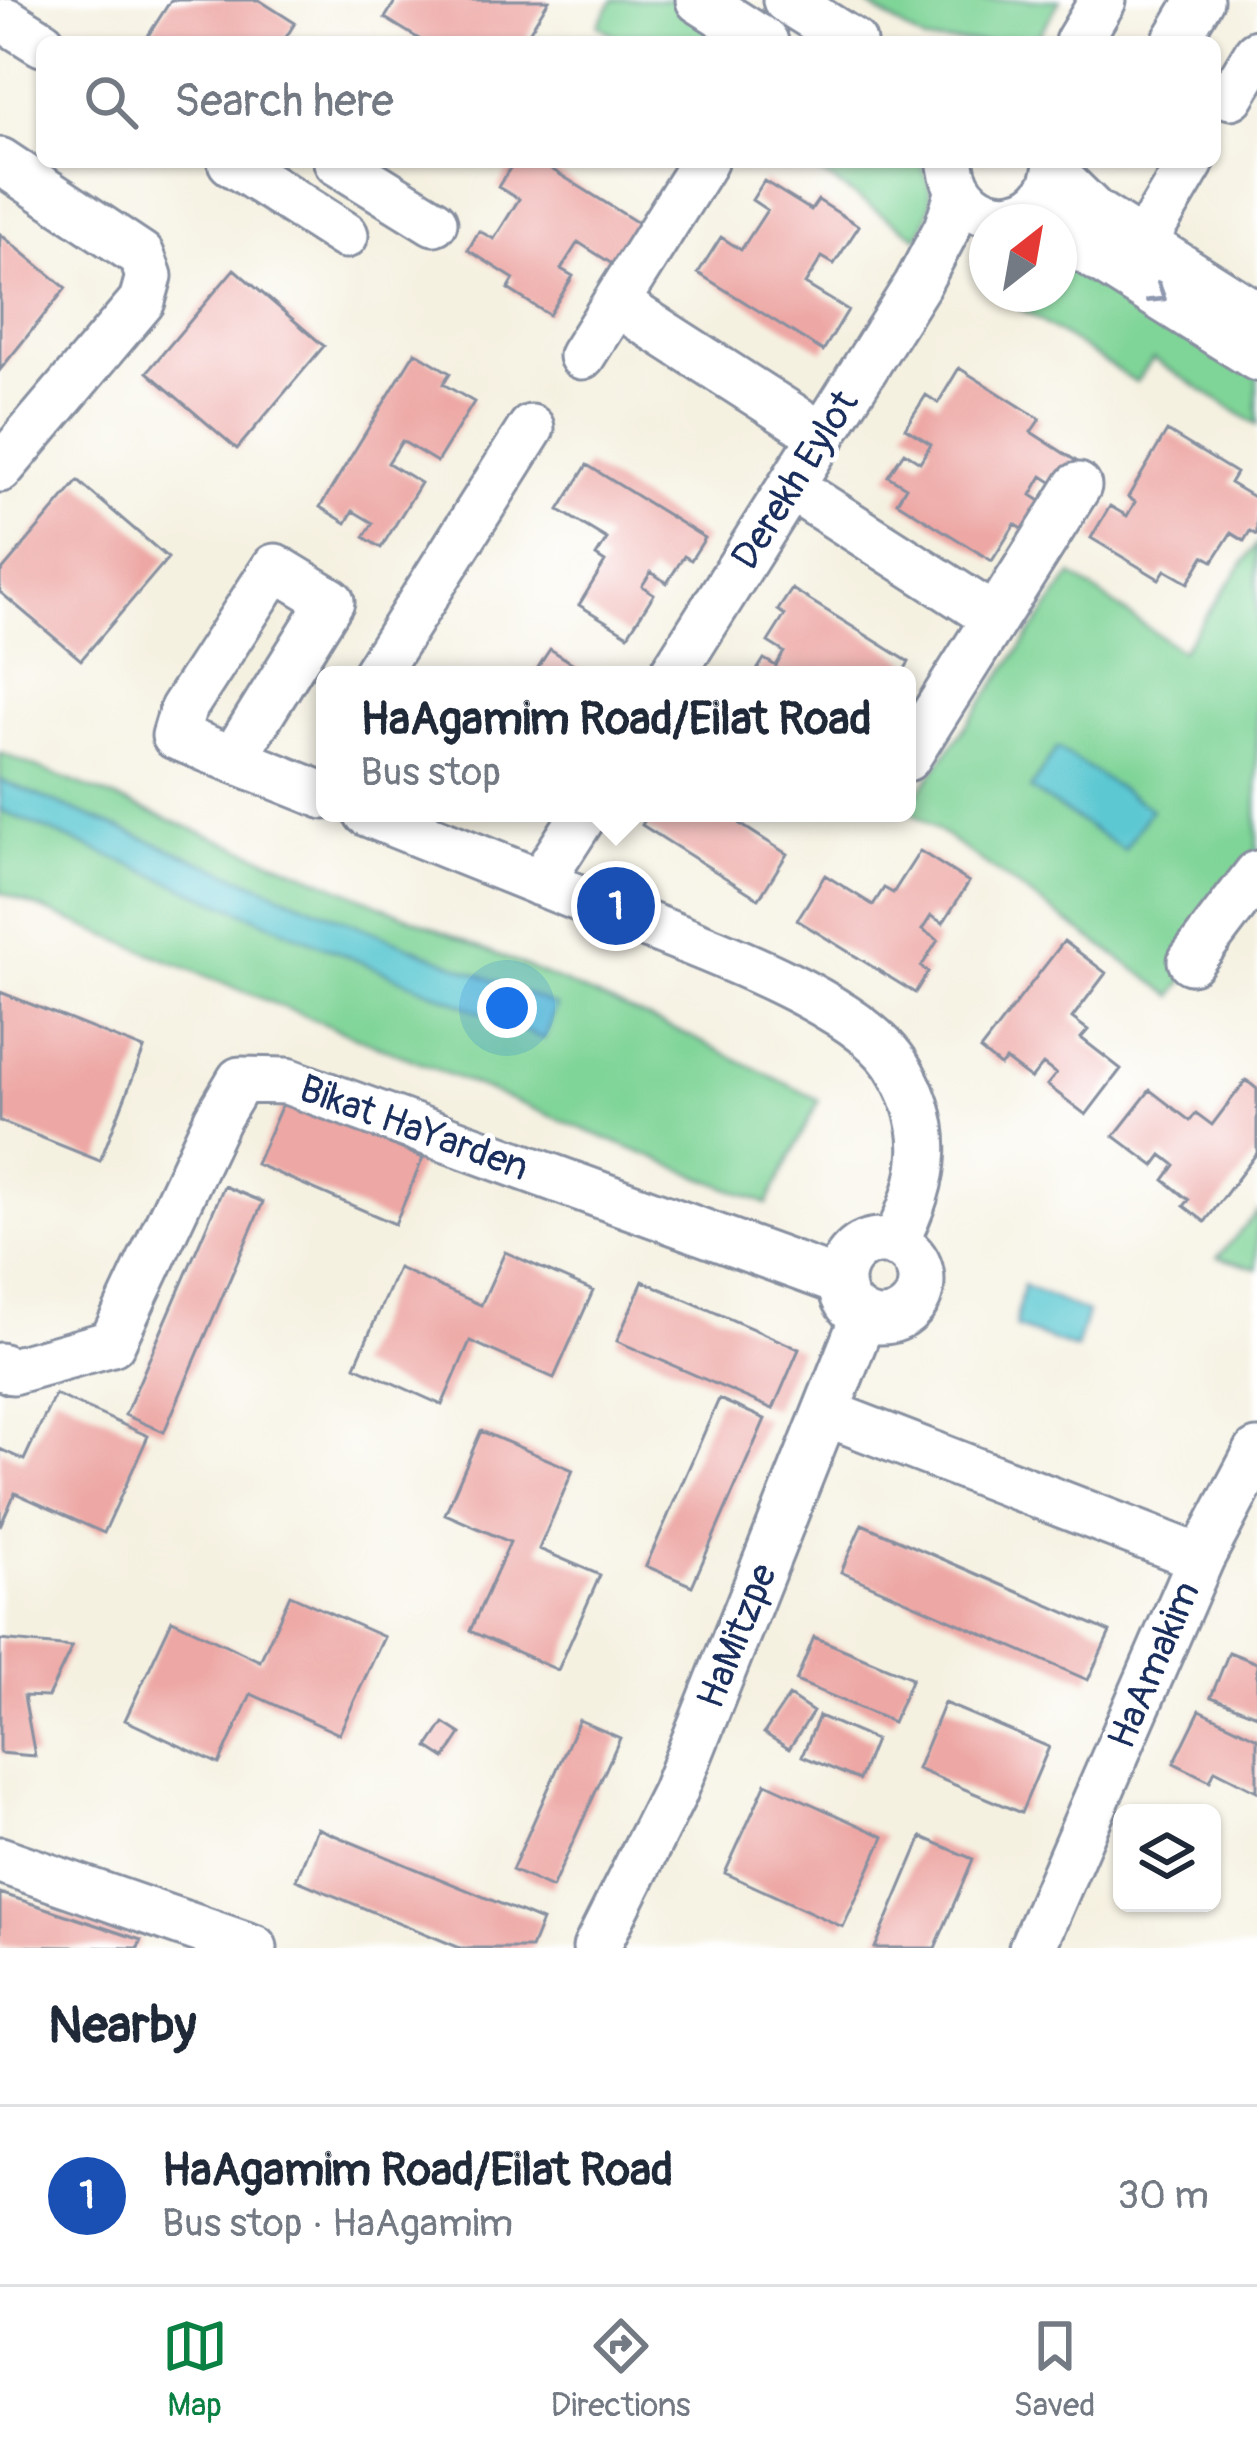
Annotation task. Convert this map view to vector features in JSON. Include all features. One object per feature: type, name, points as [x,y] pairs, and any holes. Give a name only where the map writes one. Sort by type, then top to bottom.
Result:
[{"type":"street","points":[[699,0],[756,36]]},
{"type":"street","points":[[786,0],[843,36]]},
{"type":"street","points":[[1082,36],[1103,0]]},
{"type":"street","points":[[1179,36],[1200,0]]},
{"type":"street","points":[[1234,98],[1257,53]]},
{"type":"street","points":[[0,161],[141,255],[149,276],[142,301],[1,465]]},
{"type":"street","points":[[252,168],[345,235]]},
{"type":"street","points":[[347,168],[434,222]]},
{"type":"street","points":[[582,356],[700,168]]},
{"type":"street","points":[[982,199],[1045,197],[1057,168],[1094,212],[1257,315]]},
{"type":"street","points":[[1143,243],[1187,168]]},
{"type":"street","name":"Derekh Eylot","points":[[678,666],[917,285],[947,228],[982,199]]},
{"type":"street","points":[[1077,245],[1257,358]]},
{"type":"street","points":[[616,303],[823,436]]},
{"type":"street","points":[[381,666],[531,428]]},
{"type":"street","points":[[916,744],[1078,486]]},
{"type":"street","points":[[791,487],[995,618]]},
{"type":"street","points":[[233,759],[331,601],[275,567],[183,709],[175,736],[233,759],[316,780]]},
{"type":"street","points":[[389,822],[766,974],[849,1021],[892,1058],[912,1093],[923,1130],[918,1194],[894,1244]]},
{"type":"street","points":[[540,883],[579,822]]},
{"type":"street","points":[[1191,961],[1257,874]]},
{"type":"street","name":"Bikat HaYarden","points":[[0,1366],[12,1370],[112,1342],[240,1080],[287,1081],[852,1300]]},
{"type":"street","points":[[878,1241],[894,1244],[917,1264],[921,1284],[907,1312],[892,1320],[852,1300],[844,1265],[858,1248],[878,1241]]},
{"type":"street","name":"HaMitzpe","points":[[596,1948],[674,1793],[826,1413],[852,1300]]},
{"type":"street","points":[[826,1413],[1201,1558]]},
{"type":"street","name":"HaAmakim","points":[[1032,1948],[1201,1558],[1257,1452]]},
{"type":"street","points":[[0,1860],[254,1948]]},
{"type":"green space","points":[[613,0],[685,0],[741,36],[615,36],[598,25]]},
{"type":"green space","points":[[860,0],[1060,0],[1039,36],[916,36]]},
{"type":"green space","points":[[813,168],[923,168],[931,200],[918,238]]},
{"type":"green space","points":[[1077,253],[1257,369],[1257,425],[1153,359],[1136,382],[1026,312],[1077,312]]},
{"type":"green space","points":[[1257,544],[1257,877],[1173,996],[916,815],[916,796],[1072,575],[1181,651]]},
{"type":"green space","points":[[0,753],[302,872],[690,1036],[819,1100],[767,1204],[0,892]]},
{"type":"green space","points":[[1257,1212],[1257,1269],[1218,1257]]},
{"type":"water","points":[[1057,748],[1151,809],[1124,850],[1030,789]]},
{"type":"water","points":[[0,780],[556,1006],[544,1039],[0,810]]},
{"type":"water","points":[[1023,1285],[1087,1313],[1076,1349],[1015,1327]]},
{"type":"building","points":[[171,0],[259,0],[295,23],[287,36],[148,36]]},
{"type":"building","points":[[396,0],[549,0],[527,36],[414,36],[385,18]]},
{"type":"building","points":[[510,168],[550,168],[646,228],[620,269],[578,242],[561,269],[573,276],[549,315],[508,289],[514,279],[468,250],[479,231],[494,239],[519,199],[498,187]]},
{"type":"building","points":[[764,181],[811,210],[818,200],[859,226],[834,264],[822,257],[805,284],[848,310],[823,351],[698,273],[721,237],[741,250],[767,210],[752,200]]},
{"type":"building","points":[[0,234],[66,288],[0,370]]},
{"type":"building","points":[[234,269],[324,346],[237,449],[147,372]]},
{"type":"building","points":[[415,352],[450,373],[443,384],[474,402],[437,462],[402,441],[388,463],[421,483],[381,548],[364,537],[373,523],[353,511],[346,523],[320,507]]},
{"type":"building","points":[[959,368],[1040,419],[1031,432],[1076,461],[1059,487],[1042,476],[1031,495],[1048,506],[1030,534],[1015,524],[992,561],[897,502],[906,487],[888,476],[904,452],[920,462],[931,444],[905,428],[926,395],[938,403]]},
{"type":"building","points":[[1167,431],[1236,473],[1230,483],[1257,499],[1257,535],[1250,531],[1244,541],[1231,533],[1213,561],[1204,556],[1188,583],[1165,570],[1159,579],[1091,538],[1110,506],[1127,516],[1135,502],[1128,497]]},
{"type":"building","points":[[587,465],[705,538],[691,560],[684,556],[667,583],[651,572],[642,586],[654,594],[628,635],[579,605],[605,562],[596,556],[607,539],[559,510]]},
{"type":"building","points":[[78,481],[168,558],[81,660],[0,592],[0,573]]},
{"type":"building","points":[[792,589],[909,662],[907,666],[776,666],[784,652],[768,642],[785,615],[778,610]]},
{"type":"building","points":[[550,649],[577,666],[539,666]]},
{"type":"building","points":[[741,822],[787,854],[759,899],[642,825]]},
{"type":"building","points":[[920,851],[969,882],[943,923],[931,916],[922,930],[938,940],[921,967],[928,972],[915,993],[797,920],[825,875],[873,905],[884,888],[893,893]]},
{"type":"building","points":[[1064,941],[1106,973],[1072,1018],[1088,1030],[1081,1038],[1121,1069],[1086,1115],[1047,1085],[1056,1074],[1043,1064],[1031,1079],[1006,1060],[1000,1066],[980,1050]]},
{"type":"building","points":[[0,992],[144,1049],[100,1161],[0,1121]]},
{"type":"building","points":[[1246,1080],[1257,1089],[1257,1153],[1205,1222],[1184,1206],[1189,1200],[1164,1180],[1175,1165],[1162,1155],[1154,1166],[1114,1136],[1150,1090],[1190,1121],[1196,1113],[1212,1125]]},
{"type":"building","points":[[285,1098],[423,1158],[395,1224],[256,1164]]},
{"type":"building","points":[[224,1186],[263,1202],[164,1432],[125,1415]]},
{"type":"building","points":[[505,1252],[593,1291],[554,1378],[470,1341],[442,1405],[355,1366],[398,1268],[481,1305]]},
{"type":"building","points":[[643,1281],[799,1349],[773,1409],[617,1341]]},
{"type":"building","points":[[55,1394],[148,1436],[104,1533],[15,1493],[0,1526],[0,1449],[24,1460]]},
{"type":"building","points":[[719,1399],[765,1419],[692,1586],[646,1566]]},
{"type":"building","points":[[481,1431],[573,1470],[539,1549],[600,1575],[558,1670],[470,1631],[510,1542],[445,1514]]},
{"type":"building","points":[[862,1524],[1110,1632],[1088,1680],[841,1572]]},
{"type":"building","points":[[290,1595],[384,1637],[339,1734],[251,1694],[219,1764],[125,1720],[172,1620],[260,1661]]},
{"type":"building","points":[[814,1637],[912,1678],[893,1722],[796,1681]]},
{"type":"building","points":[[0,1640],[72,1647],[48,1697],[24,1696],[35,1756],[0,1753]]},
{"type":"building","points":[[1229,1652],[1257,1663],[1257,1715],[1211,1697]]},
{"type":"building","points":[[789,1696],[813,1712],[789,1749],[764,1733]]},
{"type":"building","points":[[944,1703],[1049,1747],[1021,1813],[917,1769]]},
{"type":"building","points":[[1200,1710],[1257,1738],[1257,1791],[1215,1770],[1210,1781],[1174,1763]]},
{"type":"building","points":[[819,1716],[875,1740],[859,1780],[802,1756]]},
{"type":"building","points":[[579,1720],[620,1738],[552,1888],[512,1870]]},
{"type":"building","points":[[444,1723],[461,1734],[445,1758],[428,1747]]},
{"type":"building","points":[[766,1783],[884,1837],[843,1927],[725,1873]]},
{"type":"building","points":[[317,1828],[542,1921],[531,1948],[460,1948],[296,1880]]},
{"type":"building","points":[[922,1837],[973,1859],[935,1948],[875,1948]]},
{"type":"building","points":[[0,1893],[141,1940],[138,1948],[0,1946]]},
{"type":"place","name":"HaAgamim Road/Eilat Road","points":[[616,906]]}]
